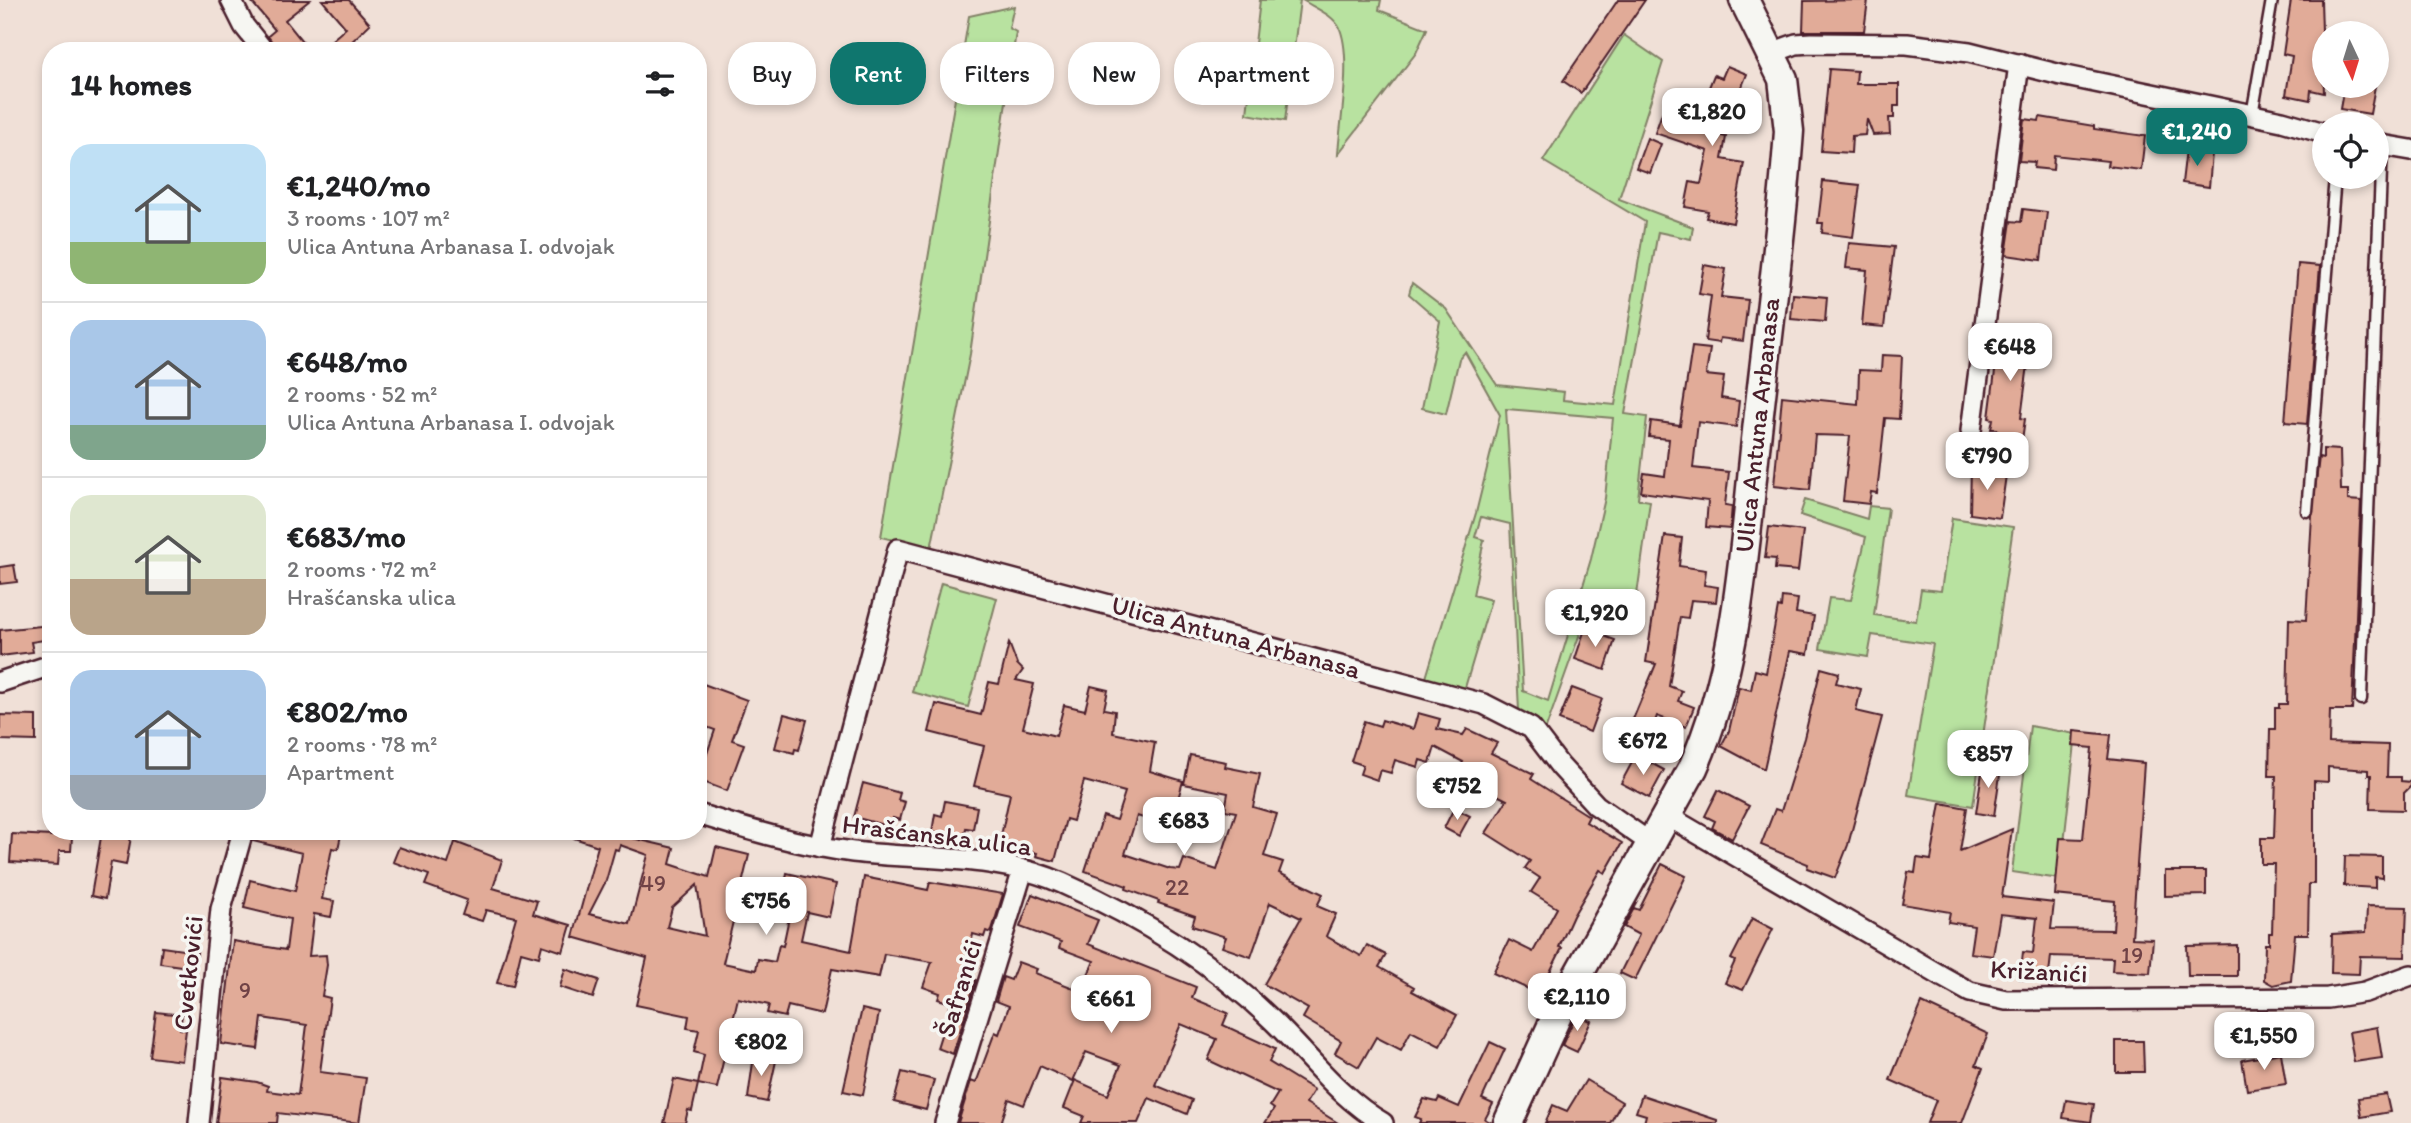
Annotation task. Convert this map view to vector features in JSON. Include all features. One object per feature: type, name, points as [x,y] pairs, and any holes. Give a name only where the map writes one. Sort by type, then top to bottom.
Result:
[{"type":"main road","name":"Ulica Antuna Arbanasa","points":[[1508,1123],[1563,1003],[1706,738],[1722,687],[1737,612],[1788,140],[1786,90],[1744,0]]},
{"type":"street","points":[[231,0],[244,26],[257,42]]},
{"type":"street","points":[[1771,53],[1796,44],[1907,44],[1969,52],[2312,130]]},
{"type":"street","points":[[1971,431],[2019,64]]},
{"type":"street","points":[[2389,147],[2411,150]]},
{"type":"street","name":"Ulica Antuna Arbanasa","points":[[820,847],[898,549],[1484,704],[1531,728],[1560,766],[1596,805],[1649,842]]},
{"type":"street","points":[[0,682],[42,668]]},
{"type":"street","name":"Križanići","points":[[1666,815],[1943,978],[1985,997],[2044,1001],[2328,998],[2365,992],[2411,975]]},
{"type":"street","name":"Hrašćanska ulica","points":[[707,817],[782,841],[1023,870],[1059,881],[1105,903],[1217,973],[1271,1018],[1349,1099],[1375,1121]]},
{"type":"street","name":"Cvetkovići","points":[[199,1123],[219,922],[241,840]]},
{"type":"street","name":"Šafranići","points":[[945,1123],[1023,870]]},
{"type":"lane","points":[[2252,116],[2272,0]]},
{"type":"lane","points":[[2307,511],[2334,189]]},
{"type":"lane","points":[[2361,699],[2378,189]]},
{"type":"green space","points":[[1260,0],[1300,0],[1295,42],[1255,42]]},
{"type":"green space","points":[[1302,0],[1381,0],[1379,10],[1427,29],[1416,53],[1338,154],[1345,73],[1340,29],[1324,12]]},
{"type":"green space","points":[[1014,6],[1009,28],[1016,32],[1015,42],[965,42],[969,16]]},
{"type":"green space","points":[[1624,35],[1663,62],[1619,199],[1693,227],[1691,239],[1658,232],[1625,414],[1647,417],[1638,499],[1650,501],[1636,602],[1593,597],[1545,731],[1534,717],[1519,711],[1510,524],[1481,517],[1475,537],[1484,540],[1473,595],[1491,600],[1464,691],[1425,681],[1476,513],[1500,415],[1465,352],[1459,359],[1446,414],[1422,408],[1440,321],[1409,294],[1412,283],[1446,309],[1497,385],[1564,392],[1563,400],[1615,405],[1645,222],[1543,161]],"holes":[[[1506,409],[1613,418],[1605,498],[1591,559],[1548,701],[1523,691]]]},
{"type":"green space","points":[[954,105],[1006,105],[970,354],[931,549],[881,537]]},
{"type":"green space","points":[[1248,105],[1287,105],[1285,121],[1247,114]]},
{"type":"green space","points":[[1805,500],[1867,519],[1869,506],[1888,508],[1874,615],[1916,621],[1921,589],[1941,591],[1952,518],[2013,527],[1973,806],[1908,795],[1933,644],[1872,635],[1868,657],[1820,649],[1829,598],[1851,600],[1866,537],[1800,515]]},
{"type":"green space","points":[[941,583],[997,598],[968,707],[912,692]]},
{"type":"green space","points":[[2030,726],[2076,734],[2060,879],[2012,872]]},
{"type":"building","points":[[250,0],[310,0],[285,20],[303,42],[272,42],[268,36],[275,30]]},
{"type":"building","points":[[322,0],[349,0],[370,24],[351,42],[330,42],[346,28]]},
{"type":"building","points":[[1618,0],[1645,0],[1581,93],[1563,81]]},
{"type":"building","points":[[1868,0],[1864,31],[1803,31],[1804,1]]},
{"type":"building","points":[[2291,0],[2321,0],[2322,21],[2312,21],[2310,100],[2286,95],[2292,56],[2283,54]]},
{"type":"building","points":[[1727,66],[1747,74],[1722,136],[1726,137],[1722,159],[1744,163],[1733,223],[1706,218],[1708,211],[1685,207],[1690,182],[1701,184],[1708,151],[1655,133],[1662,113],[1694,124],[1714,75],[1722,78]]},
{"type":"building","points":[[1829,69],[1857,71],[1856,84],[1899,84],[1899,106],[1894,106],[1894,118],[1889,118],[1890,134],[1873,135],[1867,119],[1865,135],[1852,136],[1851,153],[1821,151]]},
{"type":"building","points":[[2342,98],[2373,98],[2370,112],[2340,109]]},
{"type":"building","points":[[2040,117],[2094,126],[2094,129],[2145,136],[2141,170],[2107,166],[2108,161],[2054,155],[2053,170],[2034,168],[2035,162],[2019,161],[2024,119],[2039,121]]},
{"type":"building","points":[[1647,138],[1661,144],[1650,173],[1636,168]]},
{"type":"building","points":[[2186,149],[2212,153],[2209,187],[2182,183]]},
{"type":"building","points":[[1823,181],[1860,185],[1853,237],[1822,233],[1823,223],[1818,223]]},
{"type":"building","points":[[2023,209],[2047,212],[2041,260],[2006,255],[2011,221],[2021,222]]},
{"type":"building","points":[[1849,243],[1894,247],[1884,327],[1862,325],[1867,270],[1846,268]]},
{"type":"building","points":[[2298,264],[2320,266],[2307,424],[2285,422]]},
{"type":"building","points":[[1704,265],[1726,269],[1721,297],[1748,300],[1743,341],[1720,338],[1719,343],[1705,341],[1711,296],[1699,294]]},
{"type":"building","points":[[1793,294],[1827,297],[1825,322],[1791,319]]},
{"type":"building","points":[[2007,326],[2024,328],[2024,333],[2032,334],[2021,418],[2025,419],[2022,440],[1996,437],[1997,429],[1991,429],[1993,419],[1989,418],[2000,332],[2007,333]]},
{"type":"building","points":[[1692,347],[1710,349],[1706,375],[1724,377],[1721,398],[1739,401],[1736,427],[1698,422],[1693,468],[1729,472],[1725,505],[1732,506],[1730,529],[1706,527],[1708,501],[1641,492],[1644,473],[1665,476],[1669,439],[1649,437],[1651,421],[1680,425]]},
{"type":"building","points":[[1882,355],[1902,356],[1899,419],[1885,418],[1877,493],[1871,492],[1869,504],[1843,501],[1850,436],[1815,435],[1810,490],[1774,486],[1782,396],[1858,404],[1859,370],[1881,371]]},
{"type":"building","points":[[2323,449],[2340,450],[2341,490],[2348,490],[2348,500],[2361,501],[2352,710],[2330,710],[2329,743],[2388,745],[2387,777],[2401,777],[2401,781],[2411,782],[2411,786],[2404,793],[2404,810],[2370,809],[2371,775],[2368,775],[2368,770],[2328,767],[2328,782],[2314,781],[2314,884],[2309,884],[2308,934],[2295,934],[2291,981],[2273,985],[2264,980],[2265,944],[2269,944],[2269,933],[2272,933],[2274,864],[2261,864],[2261,838],[2274,838],[2276,776],[2269,776],[2270,729],[2275,729],[2275,708],[2279,708],[2279,704],[2287,704],[2289,619],[2306,620],[2312,516],[2319,457],[2323,458]]},
{"type":"building","points":[[1971,466],[1999,470],[1999,474],[2006,475],[2000,518],[1970,514]]},
{"type":"building","points":[[1769,527],[1803,531],[1798,571],[1775,569],[1776,559],[1765,558]]},
{"type":"building","points":[[1665,536],[1682,538],[1679,566],[1706,570],[1704,585],[1718,587],[1716,602],[1691,600],[1688,618],[1680,617],[1669,686],[1682,691],[1678,701],[1694,707],[1686,727],[1657,716],[1642,756],[1621,748],[1656,664],[1646,662]]},
{"type":"building","points":[[14,565],[17,582],[0,584],[0,567]]},
{"type":"building","points":[[1782,597],[1798,599],[1796,613],[1814,616],[1808,654],[1790,651],[1764,769],[1721,746],[1729,731],[1739,687],[1751,690],[1755,670],[1766,673]]},
{"type":"building","points":[[42,626],[42,640],[31,642],[33,652],[0,656],[0,630]]},
{"type":"building","points":[[1585,629],[1615,640],[1605,670],[1575,659]]},
{"type":"building","points":[[1009,643],[1017,664],[1023,670],[1016,680],[1034,684],[1023,728],[1056,736],[1064,705],[1085,710],[1091,686],[1108,690],[1104,709],[1115,711],[1113,733],[1155,742],[1150,771],[1183,781],[1175,810],[1155,804],[1150,820],[1137,816],[1125,854],[1170,869],[1180,870],[1184,859],[1217,870],[1236,812],[1225,810],[1228,793],[1184,784],[1190,755],[1226,762],[1225,767],[1260,774],[1253,807],[1277,814],[1264,856],[1283,862],[1279,873],[1323,894],[1317,906],[1336,914],[1326,936],[1361,956],[1367,945],[1386,955],[1379,967],[1414,987],[1412,991],[1457,1015],[1440,1046],[1411,1031],[1401,1050],[1376,1037],[1359,1067],[1335,1053],[1341,1041],[1303,1018],[1308,1009],[1264,984],[1301,918],[1270,903],[1251,957],[1222,947],[1226,937],[1192,926],[1195,916],[1085,871],[1103,816],[1116,820],[1125,792],[1084,781],[1073,821],[1066,819],[1055,861],[1036,856],[1037,853],[999,845],[1010,794],[974,786],[984,746],[929,732],[936,704],[981,715],[989,682],[999,684]]},
{"type":"building","points":[[1821,668],[1839,673],[1836,683],[1861,689],[1856,711],[1882,717],[1848,845],[1835,878],[1807,868],[1808,864],[1761,845],[1775,809],[1781,811],[1804,738]]},
{"type":"building","points":[[707,685],[747,700],[732,740],[744,744],[727,791],[707,783],[707,754],[715,730],[707,727]]},
{"type":"building","points":[[1572,688],[1602,699],[1590,732],[1559,720]]},
{"type":"building","points":[[1418,713],[1440,719],[1437,729],[1463,735],[1467,729],[1497,743],[1491,753],[1534,774],[1531,779],[1589,816],[1586,822],[1622,843],[1605,873],[1600,870],[1573,916],[1559,947],[1562,948],[1539,994],[1493,973],[1509,940],[1533,952],[1557,908],[1531,892],[1540,878],[1525,868],[1530,861],[1486,833],[1507,800],[1475,784],[1468,797],[1450,787],[1463,762],[1435,747],[1430,763],[1420,760],[1418,767],[1395,760],[1391,773],[1380,770],[1377,780],[1360,774],[1363,765],[1351,761],[1364,721],[1380,726],[1382,720],[1413,729]]},
{"type":"building","points":[[784,714],[807,720],[799,750],[795,749],[794,753],[775,748]]},
{"type":"building","points":[[0,715],[36,716],[36,741],[0,740]]},
{"type":"building","points":[[2074,731],[2111,735],[2108,759],[2144,763],[2132,938],[2153,939],[2150,973],[2112,971],[2113,958],[2051,956],[2048,983],[2020,979],[2023,952],[2033,953],[2037,918],[2000,914],[1993,956],[1970,953],[1974,926],[1948,922],[1950,912],[1902,904],[1908,872],[1915,873],[1917,858],[1931,860],[1941,803],[1967,808],[1960,851],[2012,829],[2002,897],[2054,903],[2051,929],[2113,930],[2115,901],[2055,895],[2060,838],[2083,839],[2092,748],[2073,746]]},
{"type":"building","points":[[1636,755],[1664,770],[1649,798],[1621,783]]},
{"type":"building","points":[[1983,765],[2001,768],[1994,816],[1976,813]]},
{"type":"building","points":[[863,783],[900,793],[898,800],[905,802],[900,820],[893,818],[891,827],[854,817]]},
{"type":"building","points":[[1718,790],[1749,806],[1732,839],[1712,828],[1715,821],[1705,816]]},
{"type":"building","points":[[945,801],[977,807],[973,829],[966,828],[964,839],[932,832],[935,814],[942,816]]},
{"type":"building","points":[[1454,808],[1470,816],[1459,836],[1444,828]]},
{"type":"building","points":[[12,834],[42,836],[42,840],[72,840],[71,851],[59,851],[58,865],[10,862]]},
{"type":"building","points":[[100,840],[130,840],[126,865],[111,862],[105,899],[91,896]]},
{"type":"building","points":[[340,840],[338,849],[332,848],[322,899],[334,901],[331,917],[314,914],[309,956],[326,955],[327,965],[322,996],[330,998],[320,1072],[366,1078],[359,1123],[278,1113],[277,1123],[216,1123],[222,1077],[257,1082],[268,1086],[267,1091],[298,1095],[307,1025],[262,1018],[258,1049],[221,1044],[233,941],[286,950],[290,919],[244,908],[250,880],[295,891],[302,853],[253,841]]},
{"type":"building","points":[[580,840],[641,840],[674,848],[670,864],[709,877],[716,847],[749,855],[723,963],[756,970],[758,959],[775,962],[779,945],[783,946],[792,903],[781,901],[787,873],[836,884],[829,917],[807,912],[801,940],[851,951],[864,877],[928,890],[930,882],[1003,894],[991,933],[986,931],[984,937],[973,934],[965,976],[976,980],[953,1054],[937,1048],[951,1003],[938,999],[940,993],[923,987],[932,962],[884,954],[879,977],[832,969],[822,1014],[788,1006],[785,1017],[767,1013],[769,1005],[738,998],[717,1088],[698,1084],[704,1055],[694,1052],[699,1030],[687,1028],[689,1016],[636,1005],[647,958],[573,937],[598,846]],"holes":[[[620,845],[648,855],[630,924],[589,914],[606,881],[615,849],[618,850]],[[697,885],[705,936],[667,927],[672,908]]]},
{"type":"building","points":[[455,842],[502,860],[493,888],[537,901],[533,914],[571,925],[563,952],[542,945],[539,957],[521,952],[513,986],[497,983],[516,917],[486,910],[482,921],[462,915],[467,900],[425,885],[429,875],[393,862],[399,847],[448,864]]},
{"type":"building","points":[[2345,856],[2382,857],[2382,878],[2375,877],[2375,888],[2344,886]]},
{"type":"building","points":[[1662,864],[1686,876],[1635,980],[1620,973],[1639,935],[1624,927],[1634,908],[1639,910]]},
{"type":"building","points":[[2165,871],[2206,871],[2206,895],[2165,896]]},
{"type":"building","points":[[1032,894],[1098,920],[1088,944],[1196,987],[1192,998],[1228,1013],[1223,1025],[1275,1049],[1269,1062],[1314,1090],[1306,1103],[1338,1123],[1265,1123],[1274,1109],[1270,1106],[1278,1093],[1208,1060],[1217,1039],[1181,1024],[1155,1085],[1192,1100],[1187,1114],[1149,1098],[1138,1123],[1081,1123],[1084,1116],[1064,1108],[1075,1080],[1108,1095],[1121,1065],[1086,1052],[1073,1081],[1040,1066],[1024,1105],[1009,1099],[1001,1123],[958,1123],[971,1081],[976,1083],[995,1032],[999,1034],[1009,1006],[996,1001],[1003,977],[1011,980],[1018,962],[1037,969],[1035,973],[1081,991],[1094,961],[1059,948],[1061,942],[1020,927]]},
{"type":"building","points":[[2367,906],[2407,907],[2405,957],[2360,956],[2359,974],[2331,973],[2332,934],[2366,932]]},
{"type":"building","points":[[1752,918],[1773,929],[1743,990],[1725,983],[1735,961],[1731,959]]},
{"type":"building","points":[[2237,945],[2237,976],[2188,976],[2187,946]]},
{"type":"building","points":[[162,947],[197,952],[195,968],[160,963]]},
{"type":"building","points":[[565,969],[599,980],[593,998],[560,987]]},
{"type":"building","points":[[1922,1003],[1988,1034],[1976,1065],[1983,1068],[1962,1123],[1927,1123],[1936,1100],[1890,1080]]},
{"type":"building","points":[[862,1009],[879,1013],[863,1095],[843,1091]]},
{"type":"building","points":[[156,1012],[182,1015],[180,1029],[186,1030],[182,1061],[150,1057]]},
{"type":"building","points":[[1576,1015],[1591,1021],[1577,1052],[1562,1045]]},
{"type":"building","points":[[2377,1027],[2382,1058],[2354,1062],[2349,1032]]},
{"type":"building","points":[[2116,1041],[2143,1041],[2144,1072],[2116,1072]]},
{"type":"building","points":[[1490,1042],[1505,1049],[1482,1099],[1493,1104],[1485,1119],[1492,1123],[1419,1123],[1421,1119],[1415,1117],[1424,1099],[1437,1102],[1439,1098],[1459,1107]]},
{"type":"building","points":[[2281,1053],[2286,1084],[2247,1090],[2242,1060]]},
{"type":"building","points":[[754,1055],[776,1061],[767,1102],[748,1098]]},
{"type":"building","points":[[902,1072],[934,1080],[926,1110],[894,1102]]},
{"type":"building","points":[[674,1079],[698,1084],[692,1111],[688,1110],[685,1123],[664,1123]]},
{"type":"building","points":[[1586,1080],[1622,1102],[1610,1123],[1545,1123],[1553,1105],[1567,1111]]},
{"type":"building","points":[[2386,1094],[2390,1112],[2361,1117],[2358,1098]]},
{"type":"building","points":[[1642,1095],[1717,1120],[1717,1123],[1644,1123],[1646,1115],[1636,1112]]},
{"type":"building","points":[[2066,1100],[2094,1104],[2091,1122],[2063,1118]]}]
